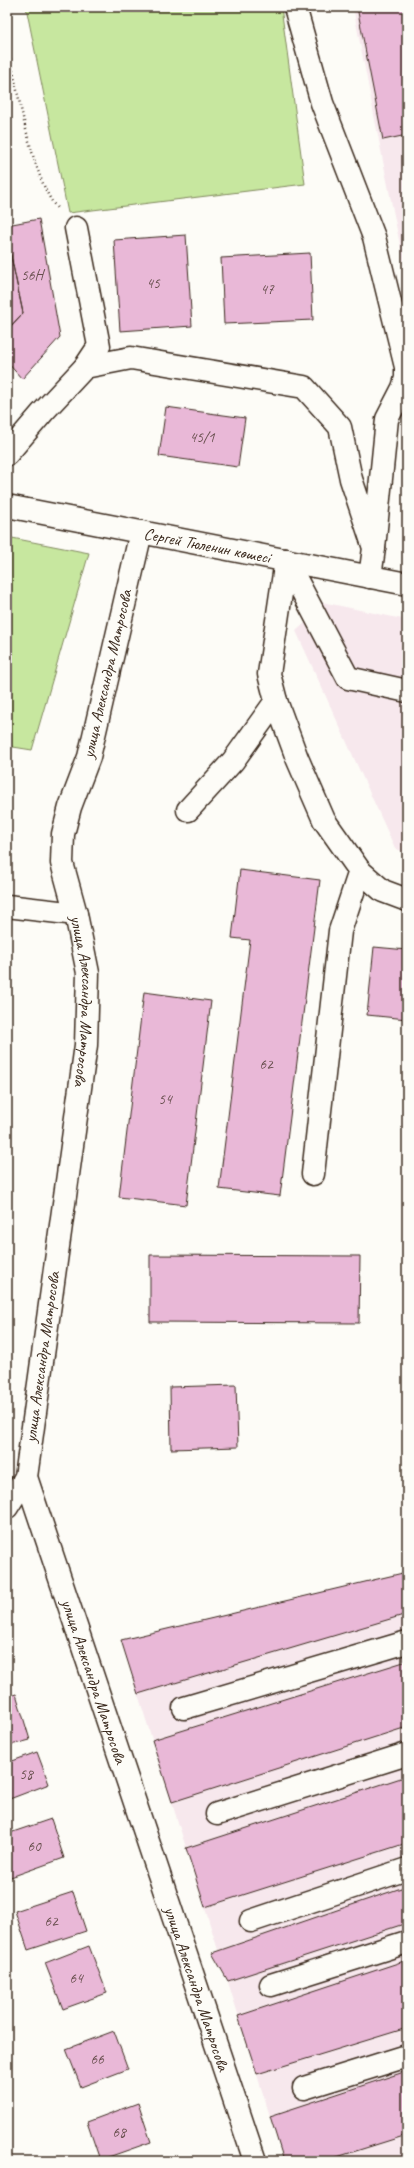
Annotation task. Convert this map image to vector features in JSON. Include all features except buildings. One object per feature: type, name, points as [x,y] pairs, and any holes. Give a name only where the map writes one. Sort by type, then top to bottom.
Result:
[{"type":"street","points":[[295,7],[322,104],[374,237],[406,367],[406,378],[403,388],[387,419],[370,577]]},
{"type":"street","points":[[7,454],[43,412],[85,367],[99,346],[76,228]]},
{"type":"street","points":[[85,367],[131,358],[304,387],[340,427],[352,479],[374,548]]},
{"type":"street","name":"Сергей Тюленин көшесі","points":[[7,506],[407,584]]},
{"type":"street","name":"улица Александра Матросова","points":[[141,532],[89,757],[70,807],[63,834],[62,863],[76,914],[88,973],[86,1045],[26,1477],[255,2161]]},
{"type":"street","points":[[286,560],[348,678],[407,691]]},
{"type":"street","points":[[286,560],[269,674],[276,701],[297,758],[324,820],[360,871],[383,891],[407,900]]},
{"type":"street","points":[[188,810],[233,760],[276,701]]},
{"type":"street","points":[[313,1174],[340,932],[360,871]]},
{"type":"street","points":[[7,906],[76,914]]},
{"type":"street","points":[[7,1508],[26,1477]]},
{"type":"street","points":[[184,1708],[407,1642]]},
{"type":"street","points":[[217,1814],[407,1754]]},
{"type":"street","points":[[251,1921],[407,1869]]},
{"type":"street","points":[[271,1985],[407,1942]]},
{"type":"street","points":[[304,2088],[407,2056]]},
{"type":"path","points":[[7,43],[37,166],[50,199],[76,228]]},
{"type":"shaded area","points":[[353,7],[407,7],[407,279],[384,166]]},
{"type":"shaded area","points":[[322,602],[407,620],[407,854],[395,848],[296,631],[315,614]]},
{"type":"shaded area","points":[[407,1572],[407,2161],[284,2161],[121,1640]]},
{"type":"green space","points":[[26,7],[281,7],[305,184],[68,213]]},
{"type":"green space","points":[[7,537],[89,553],[32,750],[7,746]]}]
